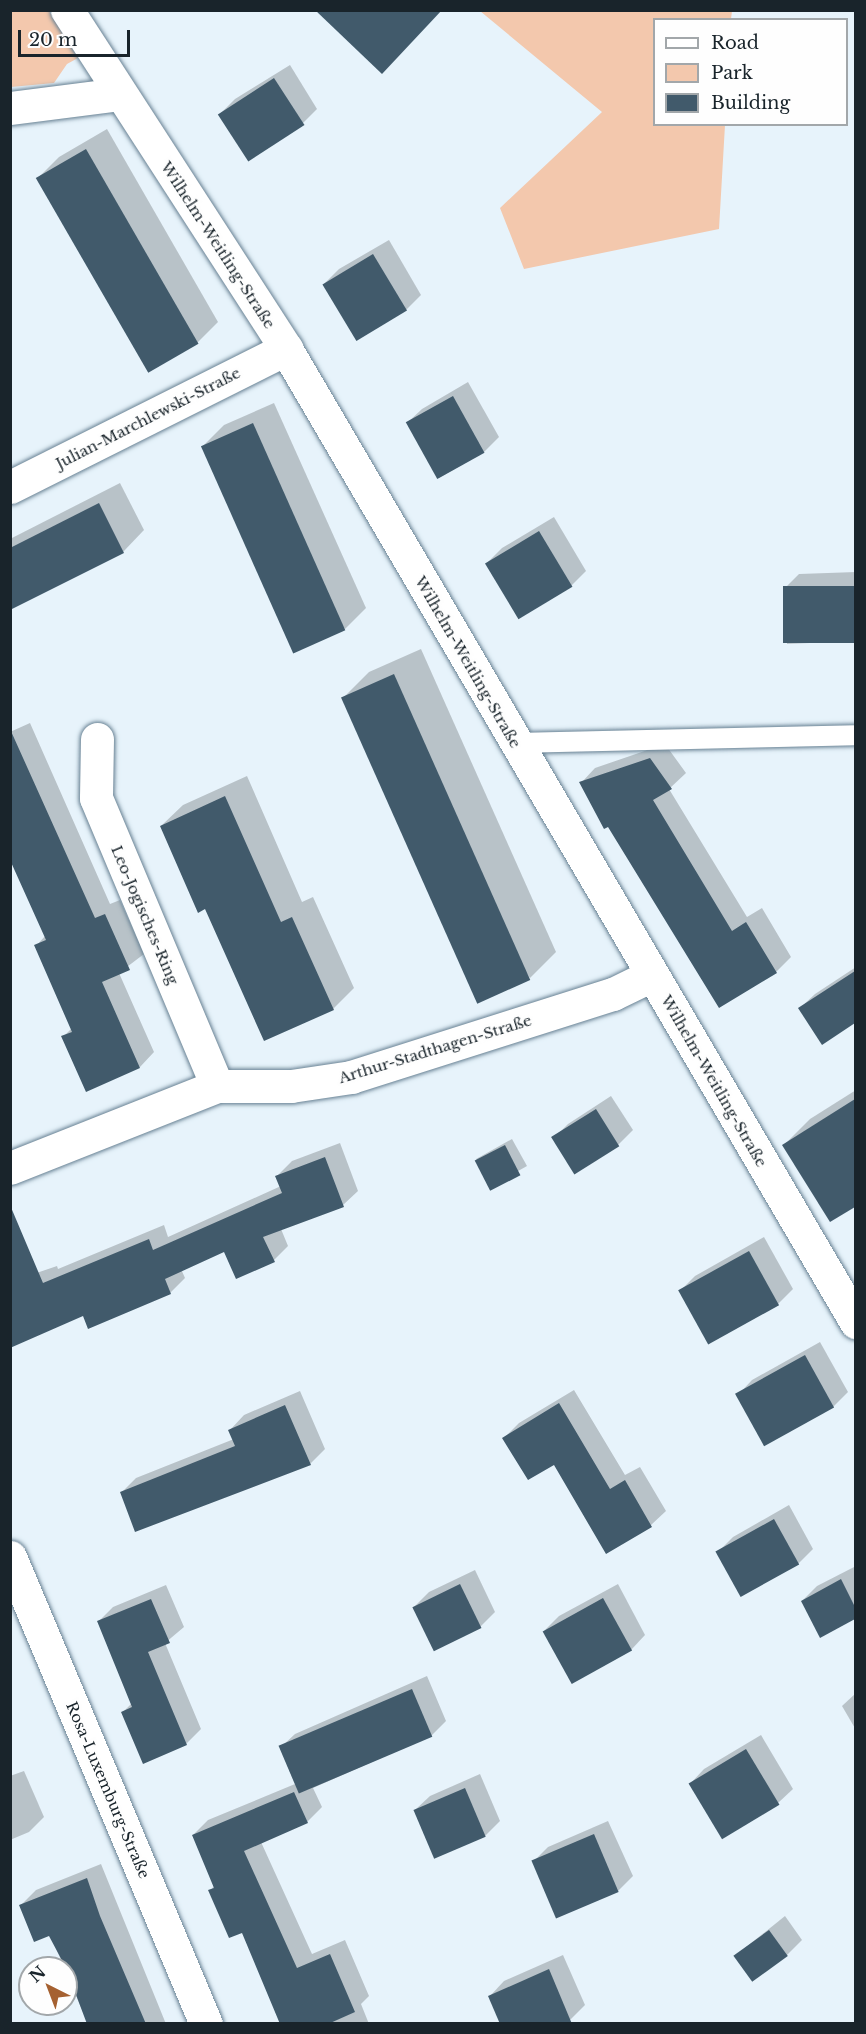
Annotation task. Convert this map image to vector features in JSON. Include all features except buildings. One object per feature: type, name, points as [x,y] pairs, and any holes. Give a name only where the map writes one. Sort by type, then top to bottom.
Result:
[{"type":"street","name":"Wilhelm-Weitling-Straße","points":[[67,10],[286,349],[855,1322]]},
{"type":"street","points":[[10,108],[120,94]]},
{"type":"street","name":"Julian-Marchlewski-Straße","points":[[10,487],[286,349]]},
{"type":"street","name":"Leo-Jogisches-Ring","points":[[97,739],[96,798],[217,1086]]},
{"type":"street","name":"Arthur-Stadthagen-Straße","points":[[10,1168],[217,1086],[291,1086],[351,1077],[613,994],[652,975]]},
{"type":"street","name":"Rosa-Luxemburg-Straße","points":[[10,1557],[206,2024]]},
{"type":"lane","points":[[514,742],[855,735]]},
{"type":"green space","points":[[11,11],[49,11],[78,58],[67,64],[54,83],[11,87]]},
{"type":"green space","points":[[480,11],[732,11],[731,18],[653,18],[653,126],[725,126],[719,229],[524,269],[500,208],[602,112]]}]
